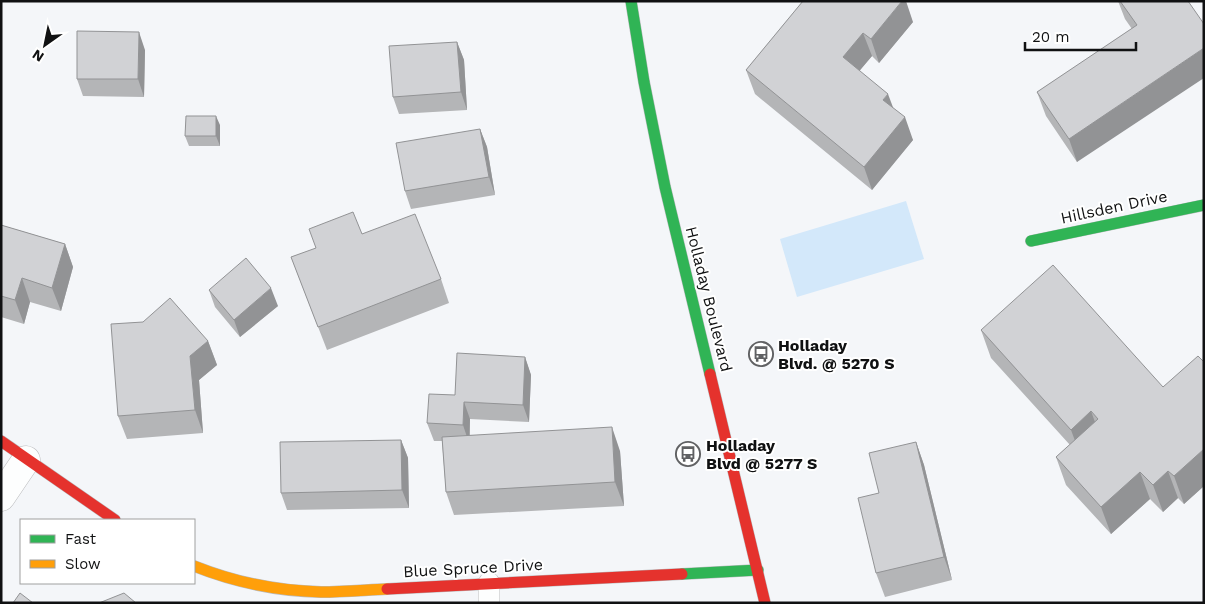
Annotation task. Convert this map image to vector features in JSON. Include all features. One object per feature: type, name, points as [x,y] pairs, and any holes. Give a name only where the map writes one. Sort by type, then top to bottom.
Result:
[{"type":"street","name":"Holladay Boulevard","points":[[632,1],[644,82],[665,187],[766,603]]},
{"type":"street","name":"Hillsden Drive","points":[[1031,241],[1204,206]]},
{"type":"street","points":[[1,442],[114,519]]},
{"type":"street","points":[[1,497],[26,460]]},
{"type":"street","name":"Blue Spruce Drive","points":[[195,566],[234,581],[262,587],[322,592],[489,593],[758,570]]},
{"type":"shaded area","points":[[906,201],[924,259],[797,297],[780,239]]},
{"type":"building","points":[[803,1],[902,1],[871,39],[863,33],[843,57],[888,94],[883,100],[905,117],[864,167],[746,70]]},
{"type":"building","points":[[1120,1],[1188,1],[1204,24],[1204,48],[1069,139],[1037,92],[1137,25]]},
{"type":"building","points":[[77,31],[139,32],[138,79],[77,79]]},
{"type":"building","points":[[457,42],[461,92],[393,97],[389,46]]},
{"type":"building","points":[[186,116],[216,116],[216,136],[185,136]]},
{"type":"building","points":[[480,129],[489,177],[405,191],[396,143]]},
{"type":"building","points":[[353,212],[362,234],[415,214],[441,279],[318,327],[291,257],[316,248],[309,229]]},
{"type":"building","points":[[1,225],[65,244],[52,288],[22,278],[15,300],[1,296]]},
{"type":"building","points":[[246,258],[271,288],[234,320],[209,290]]},
{"type":"building","points":[[1053,265],[1163,387],[1198,356],[1204,362],[1204,449],[1174,476],[1168,471],[1153,485],[1140,472],[1101,507],[1056,457],[1098,419],[1091,411],[1071,430],[981,330]]},
{"type":"building","points":[[170,298],[208,341],[190,356],[195,410],[118,416],[111,324],[143,322]]},
{"type":"building","points":[[457,353],[525,357],[523,405],[464,402],[463,425],[427,423],[429,394],[455,395]]},
{"type":"building","points":[[612,427],[615,482],[446,492],[442,437]]},
{"type":"building","points":[[401,440],[402,490],[281,493],[280,442]]},
{"type":"building","points":[[916,442],[944,557],[876,573],[858,498],[879,493],[869,453]]},
{"type":"building","points":[[20,593],[33,603],[13,603]]},
{"type":"building","points":[[124,593],[136,603],[99,603]]},
{"type":"traffic: fast","points":[[631,1],[644,82],[665,187],[710,374]]},
{"type":"traffic: fast","points":[[1031,241],[1204,205]]},
{"type":"traffic: fast","points":[[682,574],[758,570]]},
{"type":"traffic: slow","points":[[195,566],[240,581],[272,588],[321,592],[387,589]]},
{"type":"traffic: jam","points":[[710,374],[765,603]]},
{"type":"traffic: jam","points":[[1,441],[114,519]]},
{"type":"traffic: jam","points":[[387,589],[682,574]]},
{"type":"place","name":"Holladay Blvd. @ 5270 S","points":[[761,354]]},
{"type":"place","name":"Holladay Blvd @ 5277 S","points":[[688,454]]}]
